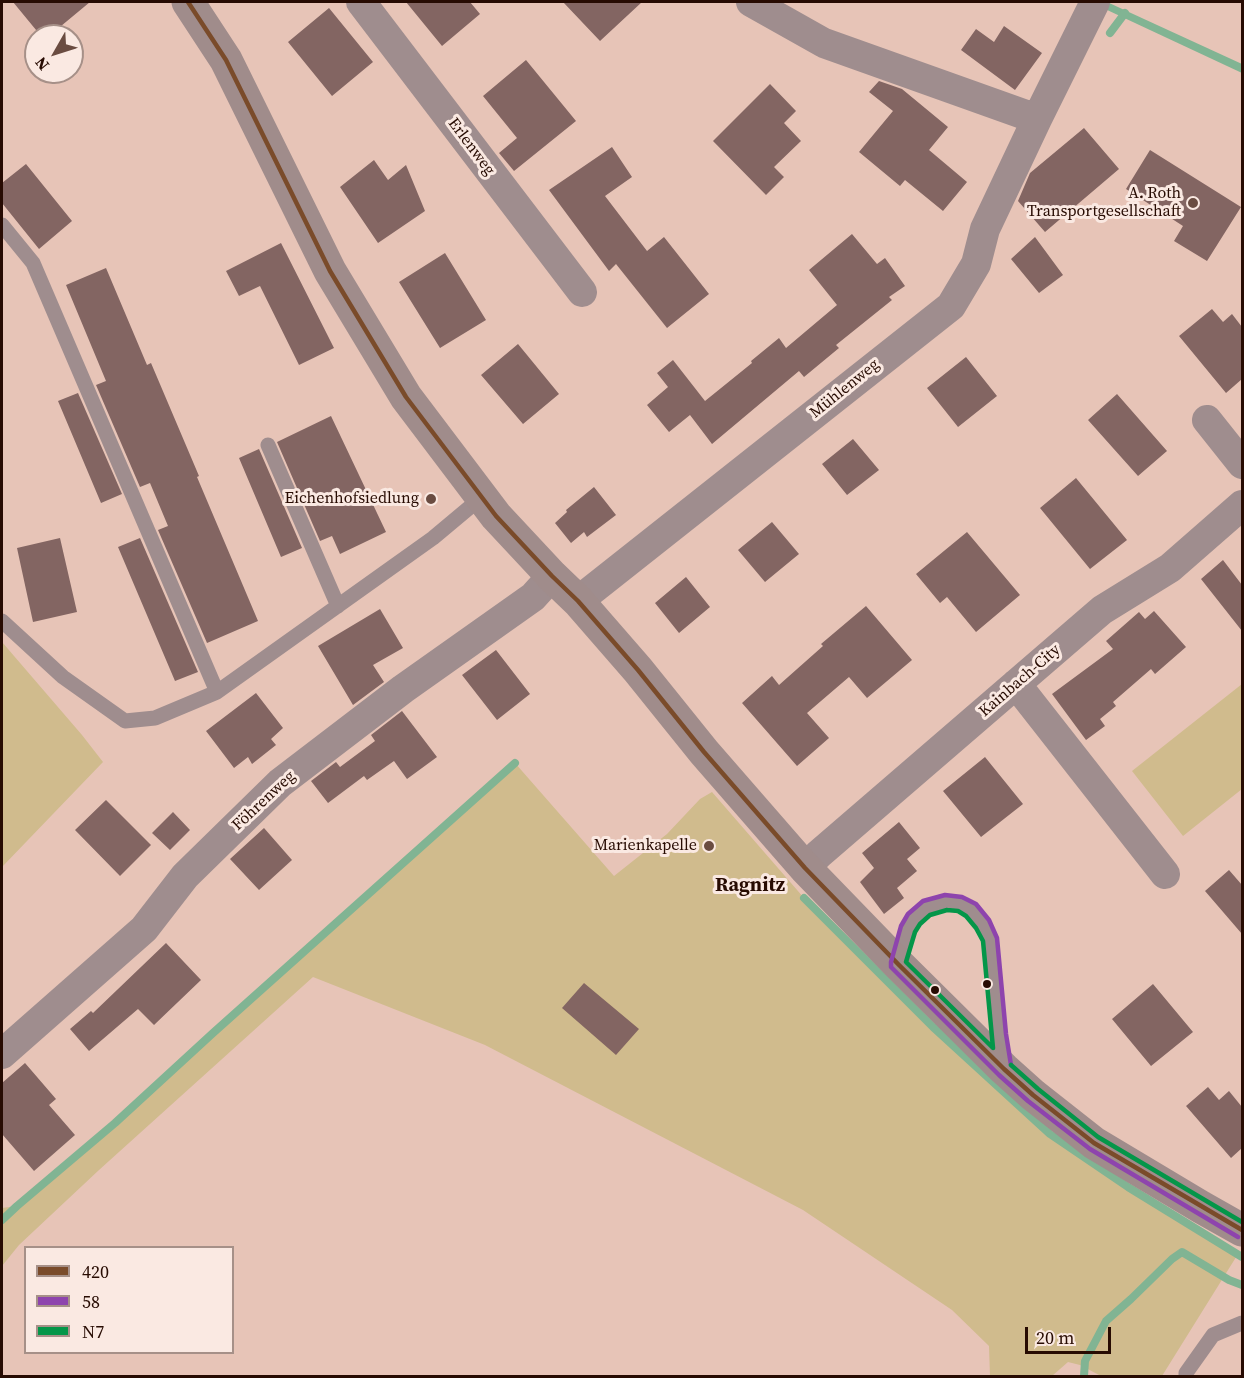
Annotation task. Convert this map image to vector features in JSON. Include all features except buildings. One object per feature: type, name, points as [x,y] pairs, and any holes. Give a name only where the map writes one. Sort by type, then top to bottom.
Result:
[{"type":"main road","points":[[188,2],[226,60],[330,271],[406,397],[496,516],[578,601],[645,677],[704,752],[805,868],[1004,1069],[1094,1143],[1242,1230]]},
{"type":"street","name":"Erlenweg","points":[[361,2],[582,292]]},
{"type":"street","points":[[751,2],[824,43],[1037,119]]},
{"type":"street","name":"Mühlenweg","points":[[578,601],[951,306],[976,264],[985,229],[1095,2]]},
{"type":"street","points":[[1207,420],[1242,464]]},
{"type":"street","name":"Kainbach-City","points":[[805,868],[1102,610],[1170,568],[1242,505]]},
{"type":"street","name":"Föhrenweg","points":[[2,1054],[144,929],[185,876],[280,783],[403,690],[533,597],[552,576]]},
{"type":"street","points":[[1016,684],[1165,874]]},
{"type":"lane","points":[[2,225],[33,263],[217,692]]},
{"type":"lane","points":[[268,445],[338,606]]},
{"type":"lane","points":[[2,621],[63,677],[125,721],[154,717],[217,692],[433,538],[482,497]]},
{"type":"lane","points":[[898,964],[908,929],[914,919],[926,908],[946,902],[960,904],[971,910],[990,939],[1004,1069]]},
{"type":"lane","points":[[1186,1377],[1186,1373],[1213,1335],[1242,1323]]},
{"type":"shaded area","points":[[1107,2],[1242,64],[1242,73],[1105,9]]},
{"type":"shaded area","points":[[2,642],[103,762],[2,867]]},
{"type":"shaded area","points":[[1242,684],[1242,789],[1183,836],[1132,771]]},
{"type":"shaded area","points":[[515,763],[614,876],[667,834],[700,799],[712,792],[804,898],[933,1027],[1050,1134],[1210,1240],[1238,1254],[1162,1376],[1101,1376],[1080,1365],[1068,1362],[1052,1376],[990,1376],[989,1346],[952,1310],[803,1210],[485,1045],[313,977],[99,1170],[19,1245],[2,1266],[2,1208],[17,1206],[115,1123]]},
{"type":"waterway","points":[[1110,33],[1125,13]]},
{"type":"waterway","points":[[2,1220],[115,1123],[515,763]]},
{"type":"waterway","points":[[804,898],[933,1027],[1050,1134],[1128,1187],[1242,1257]]},
{"type":"waterway","points":[[1084,1376],[1085,1361],[1106,1321],[1182,1252],[1229,1280],[1242,1285]]},
{"type":"transit line","name":"420","points":[[188,2],[226,60],[330,271],[406,397],[496,516],[578,601],[638,670],[704,752],[805,868],[1004,1069],[1094,1143],[1242,1230]]},
{"type":"transit line","name":"58","points":[[999,1075],[891,967],[901,926],[908,914],[923,901],[945,895],[962,897],[976,904],[989,920],[997,938],[1011,1065]]},
{"type":"transit line","name":"N7","points":[[947,910],[958,911],[966,916],[983,941],[993,1048],[906,962],[915,932],[920,924],[930,915],[947,910]]},
{"type":"transit line","name":"N7","points":[[1011,1065],[1098,1137],[1242,1222]]},
{"type":"transit line","name":"58","points":[[999,1075],[1028,1101],[1090,1149],[1238,1237]]},
{"type":"place","name":"A. Roth Transportgesellschaft","points":[[1193,203]]},
{"type":"place","name":"Eichenhofsiedlung","points":[[431,499]]},
{"type":"place","name":"Marienkapelle","points":[[709,846]]},
{"type":"district","name":"Ragnitz","points":[[750,886]]}]
